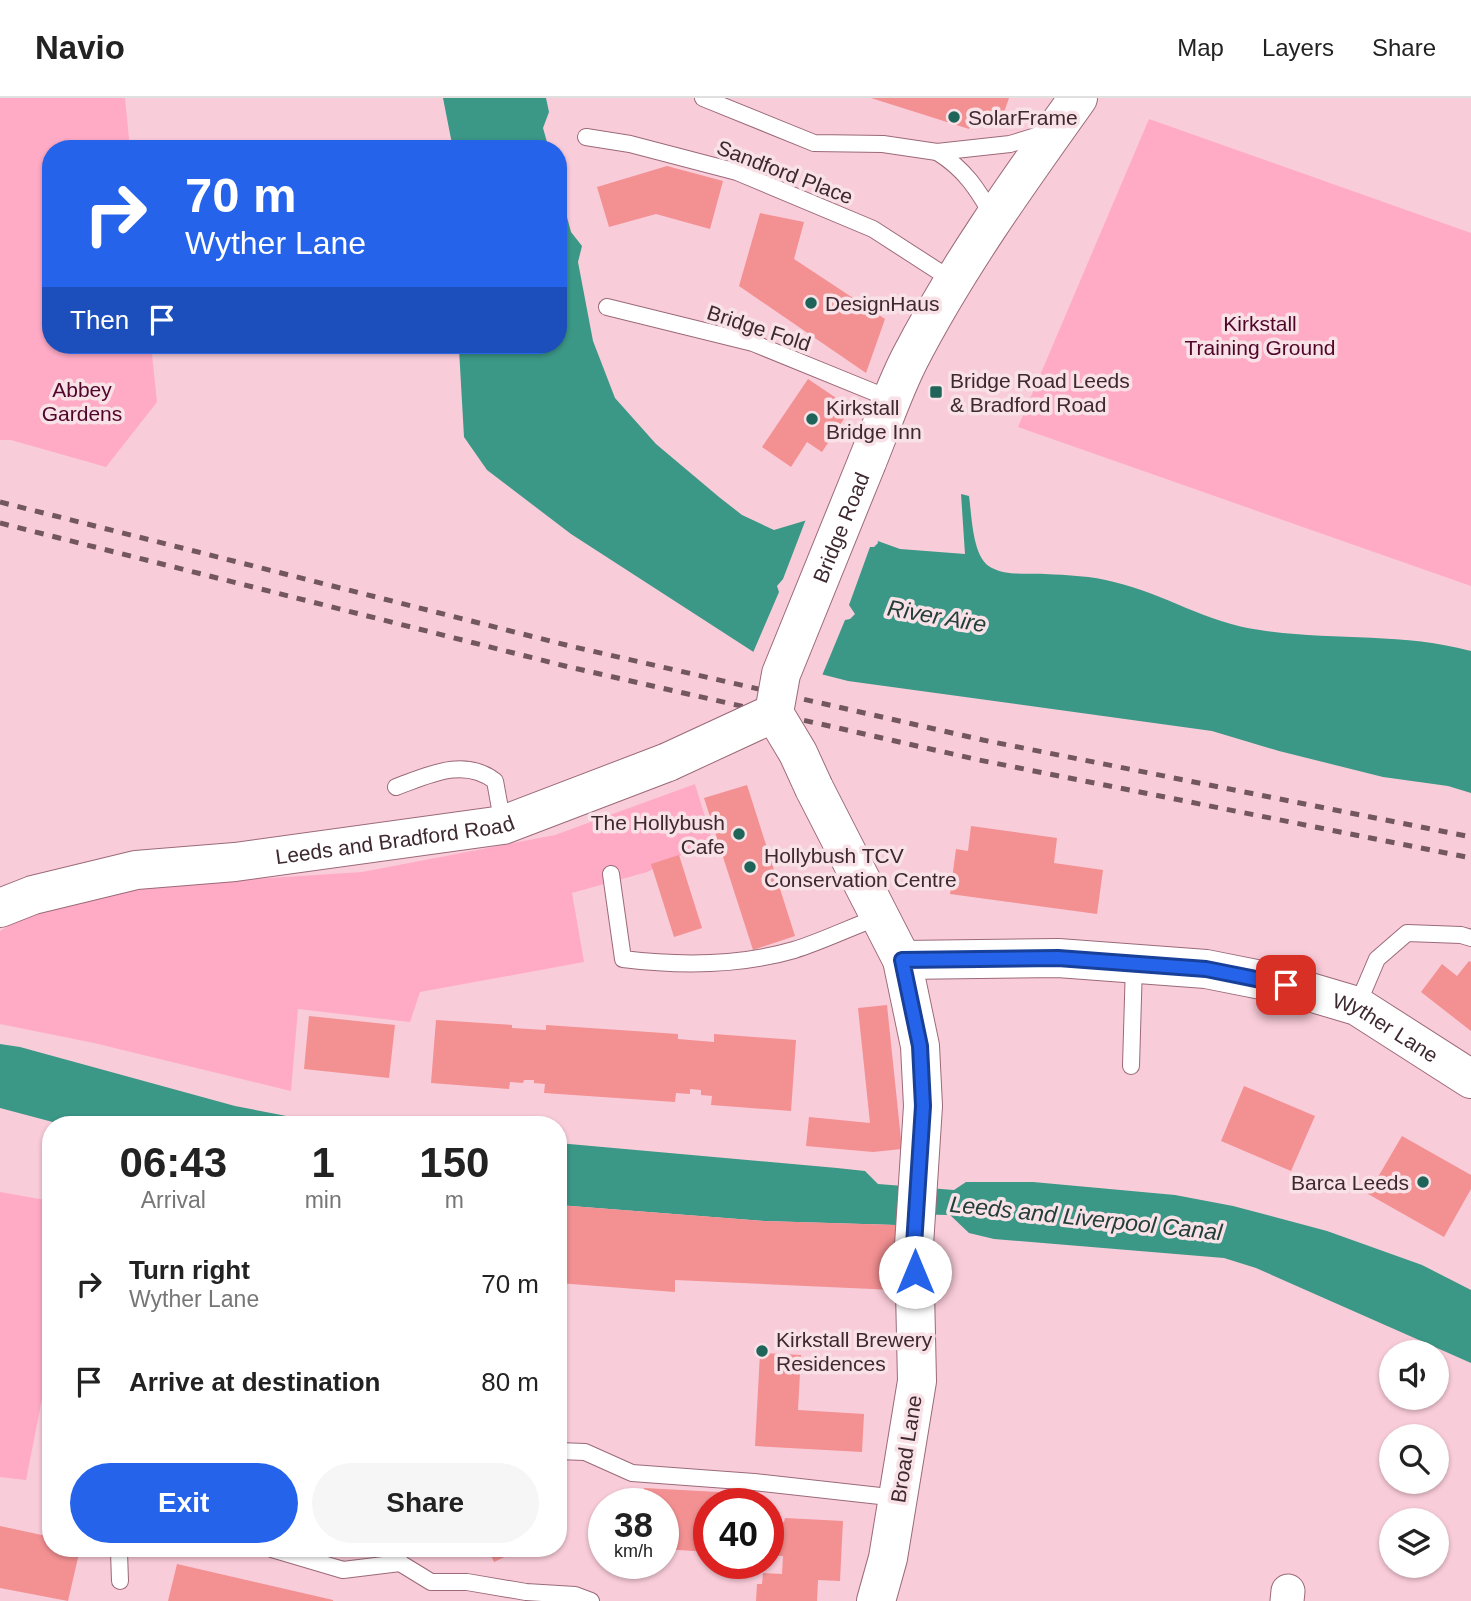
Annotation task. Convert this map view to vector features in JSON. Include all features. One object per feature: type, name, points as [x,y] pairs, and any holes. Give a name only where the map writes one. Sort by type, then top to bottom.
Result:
[{"type":"street","name":"Bridge Road","points":[[774,713],[781,674],[909,360],[995,219],[1078,98]]},
{"type":"street","name":"Leeds and Bradford Road","points":[[0,908],[33,895],[136,870],[235,862],[503,825],[668,762],[774,713]]},
{"type":"street","points":[[774,713],[798,753],[902,960]]},
{"type":"street","name":"Wyther Lane","points":[[902,960],[1058,958],[1206,969],[1286,985],[1357,1006],[1471,1079]]},
{"type":"street","name":"Broad Lane","points":[[876,1601],[888,1558],[917,1381],[914,1245],[923,1106],[920,1046],[902,960]]},
{"type":"lane","points":[[710,100],[814,143],[883,144],[937,152],[1010,144],[1055,131]]},
{"type":"lane","name":"Sandford Place","points":[[586,137],[630,144],[737,172],[873,229],[955,282]]},
{"type":"lane","points":[[937,152],[955,163],[968,177],[995,219]]},
{"type":"lane","name":"Bridge Fold","points":[[607,307],[753,343],[893,400]]},
{"type":"lane","points":[[397,787],[438,771],[464,768],[484,772],[495,781],[503,825]]},
{"type":"lane","points":[[611,874],[623,959],[663,964],[724,963],[794,950],[879,917]]},
{"type":"lane","points":[[1357,1006],[1377,959],[1407,933],[1461,935],[1471,939]]},
{"type":"lane","points":[[1131,1066],[1134,964]]},
{"type":"lane","points":[[567,1451],[585,1452],[632,1473],[754,1482],[898,1498]]},
{"type":"lane","points":[[120,1557],[120,1581]]},
{"type":"lane","points":[[299,1557],[343,1570],[394,1557]]},
{"type":"lane","points":[[399,1557],[431,1582],[467,1581],[526,1592],[575,1595],[591,1601]]},
{"type":"green space","name":"Abbey Gardens","points":[[0,98],[125,98],[129,140],[42,140],[42,354],[152,354],[157,402],[106,467],[11,440],[0,440]]},
{"type":"green space","name":"Kirkstall Training Ground","points":[[1149,119],[1471,233],[1471,586],[1018,427]]},
{"type":"green space","points":[[695,784],[712,840],[647,872],[572,893],[584,962],[420,992],[410,1022],[298,1009],[291,1091],[94,1043],[0,1024],[0,931],[37,908],[144,886],[362,872],[555,835]]},
{"type":"green space","points":[[0,1192],[42,1199],[42,1399],[26,1480],[0,1477]]},
{"type":"water","points":[[443,98],[546,98],[549,112],[543,128],[546,140],[451,140]]},
{"type":"water","name":"River Aire","points":[[567,217],[571,232],[582,246],[578,262],[593,341],[615,398],[656,444],[742,515],[774,530],[814,518],[900,549],[965,554],[961,494],[969,496],[974,536],[980,556],[985,563],[998,571],[1106,580],[1133,587],[1222,621],[1260,630],[1419,641],[1471,651],[1471,793],[1448,786],[1383,777],[1212,731],[848,681],[766,660],[571,534],[487,470],[464,437],[459,354],[567,354]]},
{"type":"water","points":[[0,1044],[20,1047],[235,1106],[287,1116],[42,1116],[42,1119],[0,1108]]},
{"type":"water","name":"Leeds and Liverpool Canal","points":[[567,1144],[865,1171],[878,1184],[954,1190],[966,1182],[1033,1182],[1175,1195],[1233,1206],[1327,1231],[1422,1265],[1471,1290],[1471,1363],[1449,1353],[1449,1340],[1419,1340],[1256,1268],[1224,1258],[994,1239],[969,1233],[950,1215],[902,1214],[896,1225],[764,1221],[567,1206]]},
{"type":"pier","points":[[814,514],[877,537],[878,543],[870,547],[849,605],[855,614],[845,620],[821,678],[765,664],[752,655],[779,592],[777,586],[783,579],[806,519],[804,517]]},
{"type":"building","name":"SolarFrame","points":[[871,98],[1009,98],[1001,121],[975,111],[969,129]]},
{"type":"building","points":[[667,166],[723,181],[710,229],[656,214],[609,227],[597,187]]},
{"type":"building","name":"DesignHaus","points":[[760,213],[804,222],[794,259],[885,319],[866,373],[739,286]]},
{"type":"building","name":"Kirkstall Bridge Inn","points":[[808,379],[851,408],[822,452],[807,442],[791,467],[762,447]]},
{"type":"building","name":"Hollybush TCV Conservation Centre","points":[[747,785],[795,936],[753,950],[704,798]]},
{"type":"building","points":[[971,826],[1057,838],[1054,863],[1103,870],[1097,914],[950,894],[956,849],[968,851]]},
{"type":"building","points":[[679,855],[702,928],[674,937],[651,864]]},
{"type":"building","points":[[1469,961],[1471,1031],[1421,992],[1442,964],[1457,976]]},
{"type":"building","points":[[887,1005],[902,1149],[873,1152],[806,1146],[809,1117],[870,1123],[858,1008]]},
{"type":"building","points":[[309,1016],[395,1025],[389,1078],[304,1069]]},
{"type":"building","points":[[436,1020],[546,1030],[546,1025],[678,1034],[678,1039],[714,1042],[714,1034],[796,1040],[791,1111],[711,1105],[712,1096],[701,1095],[701,1090],[690,1089],[690,1094],[676,1093],[675,1102],[544,1093],[545,1084],[534,1083],[534,1080],[510,1082],[509,1089],[431,1083]]},
{"type":"building","points":[[1244,1086],[1315,1116],[1291,1171],[1221,1141]]},
{"type":"building","name":"Barca Leeds","points":[[1402,1136],[1471,1175],[1471,1189],[1444,1237],[1368,1194]]},
{"type":"building","points":[[567,1206],[764,1221],[896,1225],[894,1290],[675,1280],[675,1292],[567,1284]]},
{"type":"building","points":[[760,1353],[801,1355],[798,1410],[864,1414],[862,1452],[755,1446]]},
{"type":"building","points":[[679,1490],[693,1491],[693,1551],[679,1550]]},
{"type":"building","points":[[785,1518],[843,1521],[840,1581],[818,1580],[817,1601],[756,1601],[757,1584],[762,1584],[762,1579],[784,1579]]},
{"type":"building","points":[[0,1526],[42,1535],[42,1557],[78,1557],[68,1601],[0,1588]]},
{"type":"building","points":[[492,1557],[505,1557],[494,1562]]},
{"type":"building","points":[[177,1564],[333,1600],[333,1601],[168,1601]]},
{"type":"railway","points":[[0,502],[574,647],[983,740],[1471,837]]},
{"type":"railway","points":[[0,523],[569,667],[979,760],[1471,858]]},
{"type":"place","name":"SolarFrame","points":[[954,117]]},
{"type":"place","name":"DesignHaus","points":[[811,303]]},
{"type":"place","name":"Bridge Road Leeds & Bradford Road","points":[[936,392]]},
{"type":"place","name":"Kirkstall Bridge Inn","points":[[812,419]]},
{"type":"place","name":"The Hollybush Cafe","points":[[739,834]]},
{"type":"place","name":"Hollybush TCV Conservation Centre","points":[[750,867]]},
{"type":"place","name":"Barca Leeds","points":[[1423,1182]]},
{"type":"place","name":"Kirkstall Brewery Residences","points":[[762,1351]]},
{"type":"route","points":[[915,1272],[914,1245],[923,1106],[920,1046],[902,960],[1058,958],[1206,969],[1286,985]]}]
